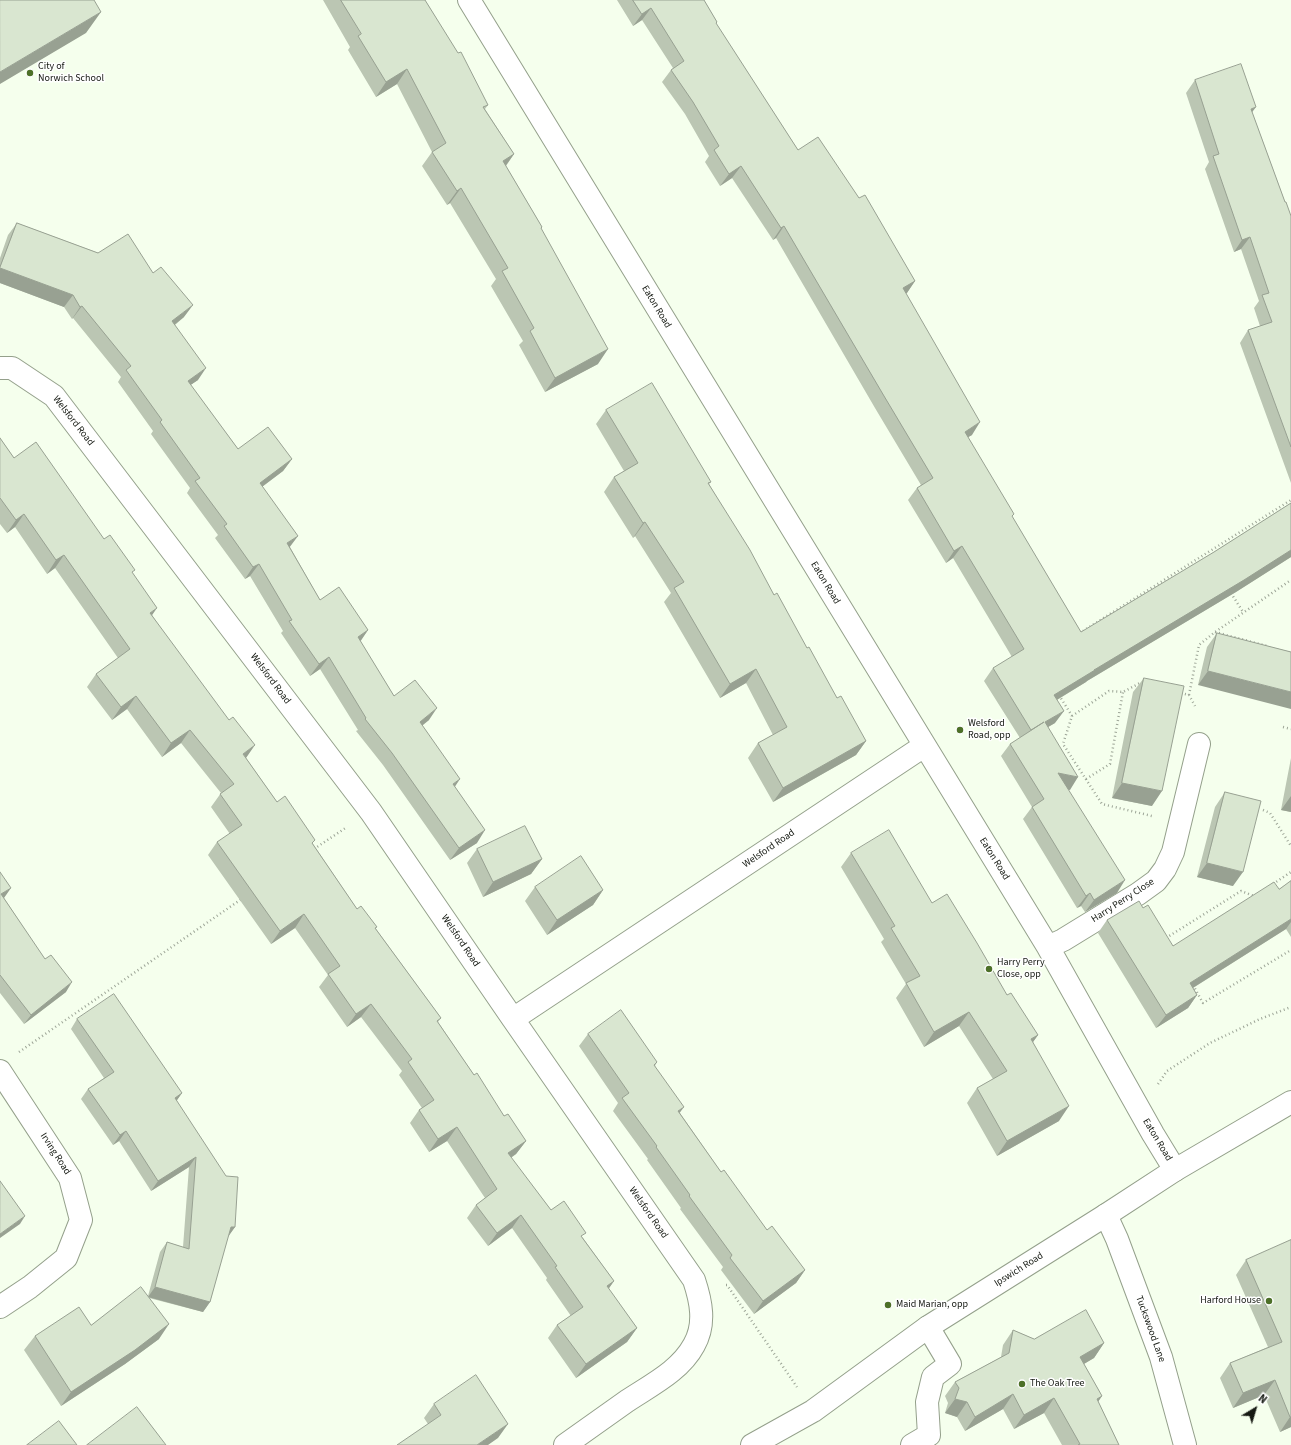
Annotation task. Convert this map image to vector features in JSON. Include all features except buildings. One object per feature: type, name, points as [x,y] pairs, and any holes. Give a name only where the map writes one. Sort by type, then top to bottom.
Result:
[{"type":"main road","name":"Eaton Road","points":[[469,0],[1048,947],[1153,1134],[1175,1170]]},
{"type":"main road","name":"Welsford Road","points":[[0,368],[12,368],[54,396],[371,812],[694,1280],[701,1312],[701,1326],[694,1344],[678,1367],[565,1445]]},
{"type":"main road","name":"Harry Perry Close","points":[[1048,947],[1063,940],[1156,881],[1165,869],[1174,852],[1199,744]]},
{"type":"main road","name":"Welsford Road","points":[[513,1019],[924,746]]},
{"type":"main road","name":"Irving Road","points":[[0,1307],[30,1287],[66,1258],[81,1220],[70,1178],[6,1063]]},
{"type":"main road","name":"Ipswich Road","points":[[752,1445],[814,1411],[928,1327],[1175,1170],[1291,1102]]},
{"type":"main road","name":"Tuckswood Lane","points":[[1106,1215],[1117,1239],[1161,1357],[1186,1445]]},
{"type":"main road","points":[[912,1445],[929,1435],[927,1402],[933,1377],[950,1364],[928,1327]]},
{"type":"path","points":[[1078,634],[1291,500]]},
{"type":"path","points":[[1206,553],[1210,560]]},
{"type":"path","points":[[1195,706],[1189,695],[1199,645],[1243,612],[1291,580]]},
{"type":"path","points":[[1231,593],[1243,612]]},
{"type":"path","points":[[1215,632],[1268,646]]},
{"type":"path","points":[[1147,684],[1140,683],[1123,692],[1109,691],[1072,716],[1063,744],[1102,804],[1180,822]]},
{"type":"path","points":[[1057,691],[1072,716]]},
{"type":"path","points":[[1175,691],[1189,695]]},
{"type":"path","points":[[1086,779],[1110,764],[1123,692]]},
{"type":"path","points":[[1283,727],[1291,729]]},
{"type":"path","points":[[1263,810],[1270,813],[1291,846]]},
{"type":"path","points":[[311,851],[371,812]]},
{"type":"path","points":[[1273,884],[1291,872]]},
{"type":"path","points":[[1169,945],[1165,939],[1241,891],[1254,897],[1260,892]]},
{"type":"path","points":[[6,1063],[246,896]]},
{"type":"path","points":[[1192,984],[1203,1003],[1291,950]]},
{"type":"path","points":[[1156,1086],[1167,1071],[1210,1043],[1260,1019],[1291,1007]]},
{"type":"path","points":[[698,1293],[727,1285],[814,1411]]},
{"type":"place","name":"City of Norwich School","points":[[30,73]]},
{"type":"place","name":"Welsford Road, opp","points":[[960,730]]},
{"type":"place","name":"Harry Perry Close, opp","points":[[989,969]]},
{"type":"place","name":"Harford House","points":[[1269,1301]]},
{"type":"place","name":"Maid Marian, opp","points":[[888,1305]]},
{"type":"place","name":"The Oak Tree","points":[[1022,1384]]}]
